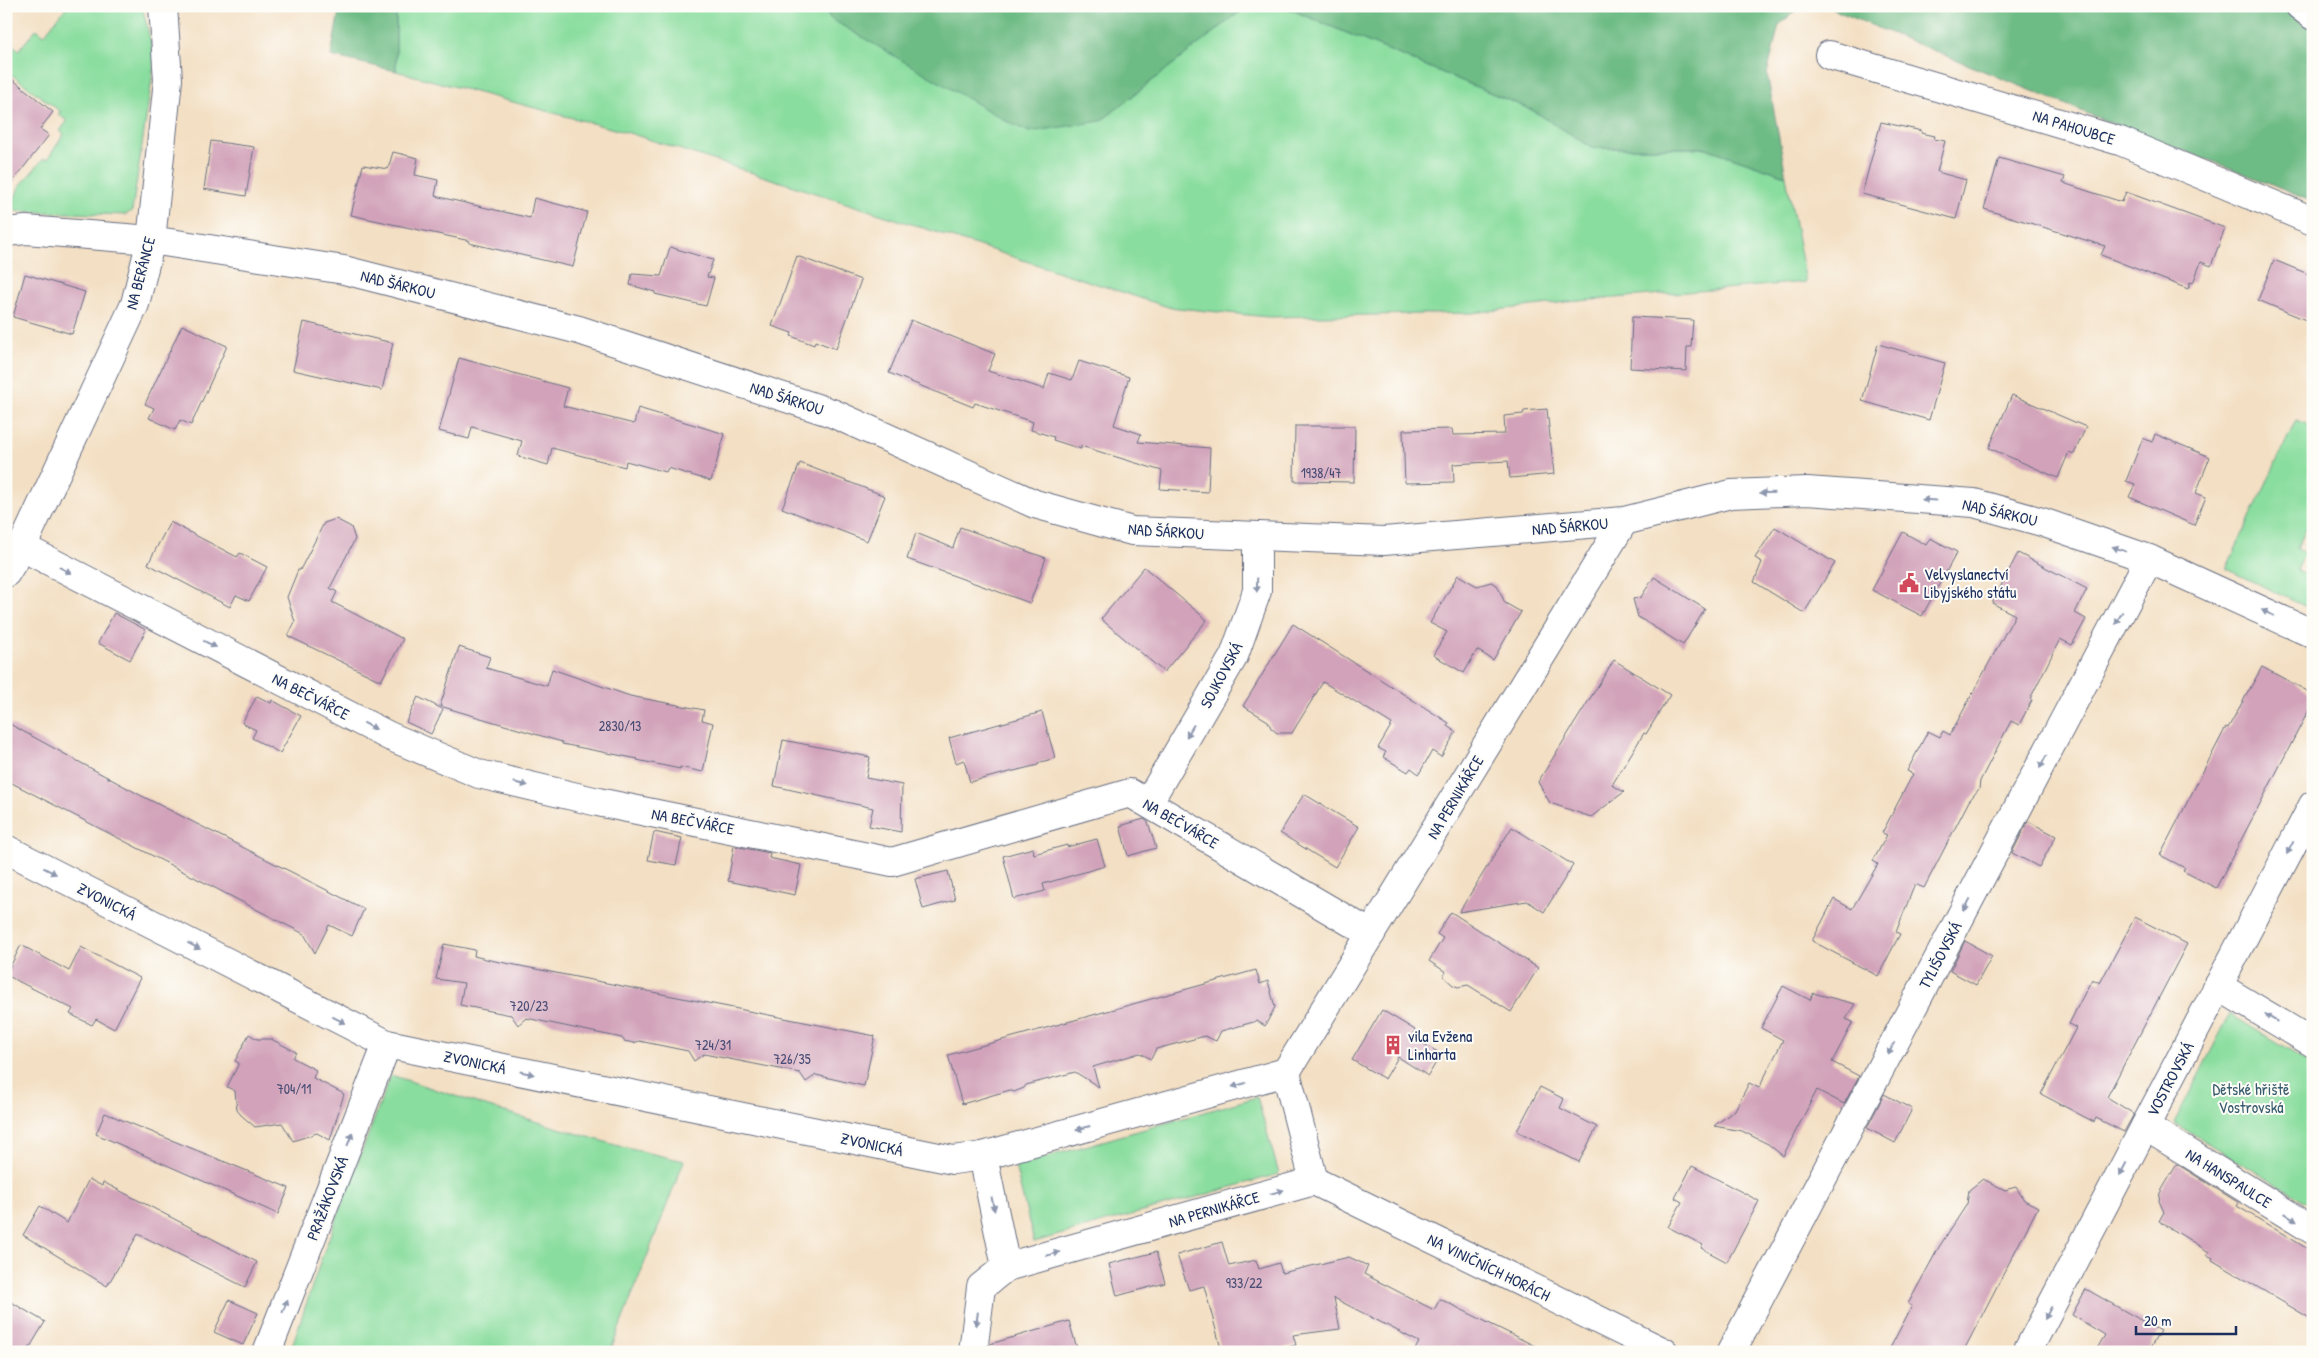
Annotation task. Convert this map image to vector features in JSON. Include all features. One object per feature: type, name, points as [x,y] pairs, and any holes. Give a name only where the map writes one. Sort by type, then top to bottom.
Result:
[{"type":"street","name":"NA BERÁNCE","points":[[6,573],[22,547],[135,304],[150,240],[168,80],[163,6]]},
{"type":"street","points":[[2300,6],[2313,16]]},
{"type":"street","name":"NA PAHOUBCE","points":[[1828,55],[2120,141],[2313,221]]},
{"type":"street","name":"NAD ŠÁRKOU","points":[[6,232],[26,230],[150,240],[344,270],[580,330],[832,413],[1035,504],[1132,531],[1384,541],[1624,521],[1731,494],[1807,491],[1964,502],[2042,522],[2149,559],[2313,634]]},
{"type":"street","name":"NA PERNIKÁŘCE","points":[[1286,1072],[1624,521]]},
{"type":"street","name":"SOJKOVSKÁ","points":[[1148,803],[1234,656],[1257,591],[1257,536]]},
{"type":"street","name":"NA BEČVÁŘCE","points":[[22,547],[389,736],[479,774],[598,802],[892,862],[1130,793],[1371,934]]},
{"type":"street","name":"TYLIŠOVSKÁ","points":[[1732,1352],[2149,559]]},
{"type":"street","name":"VOSTROVSKÁ","points":[[2027,1352],[2313,805]]},
{"type":"street","name":"ZVONICKÁ","points":[[6,849],[387,1044],[953,1160],[983,1156]]},
{"type":"street","points":[[2218,986],[2313,1043]]},
{"type":"street","name":"PRAŽÁKOVSKÁ","points":[[267,1352],[387,1044]]},
{"type":"street","points":[[1006,1267],[983,1156],[1286,1072],[1314,1181]]},
{"type":"street","name":"NA HANSPAULCE","points":[[2145,1126],[2313,1230]]},
{"type":"street","name":"NA PERNIKÁŘCE","points":[[973,1352],[981,1287],[1006,1267],[1314,1181]]},
{"type":"street","name":"NA VINIČNÍCH HORÁCH","points":[[1314,1181],[1664,1352]]},
{"type":"green space","points":[[67,6],[142,6],[155,59],[132,211],[125,215],[10,211],[19,187],[44,158],[47,160],[64,134],[60,131],[67,121],[58,114],[61,112],[12,75],[6,81],[6,40],[19,50],[36,29],[44,35]]},
{"type":"green space","points":[[340,6],[396,6],[396,71],[331,56]]},
{"type":"green space","points":[[396,6],[822,6],[831,19],[1101,121],[1247,6],[1282,6],[1532,110],[1593,148],[1706,148],[1786,176],[1806,282],[1567,302],[1472,313],[1268,317],[1168,307],[629,133],[396,71]]},
{"type":"green space","points":[[822,6],[1247,6],[1101,121],[1029,132],[1006,121],[831,19]]},
{"type":"green space","points":[[1282,6],[1801,6],[1779,25],[1767,74],[1786,176],[1706,148],[1593,148],[1532,110]]},
{"type":"green space","points":[[1831,6],[2280,6],[2313,31],[2313,202],[2233,169],[2123,128],[1837,11]]},
{"type":"green space","points":[[2296,420],[2313,426],[2313,532],[2306,529],[2297,549],[2305,553],[2297,570],[2313,577],[2313,610],[2226,569]]},
{"type":"green space","name":"Dětské hřiště Vostrovská","points":[[2230,1014],[2313,1065],[2313,1206],[2174,1123]]},
{"type":"green space","points":[[391,1075],[495,1109],[622,1147],[684,1161],[610,1352],[290,1352],[323,1254]]},
{"type":"green space","points":[[1257,1097],[1279,1174],[1034,1242],[1015,1166]]},
{"type":"building","points":[[6,74],[53,112],[40,129],[49,135],[6,190]]},
{"type":"building","points":[[1881,122],[1922,131],[1921,133],[1935,136],[1934,139],[1945,141],[1937,172],[1966,180],[1956,219],[1862,194]]},
{"type":"building","points":[[211,141],[254,147],[246,196],[204,189]]},
{"type":"building","points":[[393,152],[418,158],[415,175],[438,180],[435,196],[530,218],[534,198],[587,212],[573,267],[469,243],[470,241],[351,215],[363,165],[388,169]]},
{"type":"building","points":[[1999,158],[2065,177],[2063,183],[2122,202],[2126,192],[2225,228],[2211,266],[2201,262],[2193,283],[2190,282],[2188,289],[2101,255],[2105,246],[1984,209]]},
{"type":"building","points":[[670,247],[713,260],[707,277],[714,278],[706,306],[655,294],[655,292],[630,285],[632,274],[661,276]]},
{"type":"building","points":[[797,256],[861,280],[836,349],[815,341],[814,345],[791,336],[792,333],[772,326]]},
{"type":"building","points":[[2274,260],[2313,276],[2313,323],[2258,300]]},
{"type":"building","points":[[25,274],[85,292],[72,334],[13,317]]},
{"type":"building","points":[[1632,317],[1693,320],[1691,347],[1687,347],[1686,371],[1630,368]]},
{"type":"building","points":[[911,320],[995,354],[988,371],[1044,389],[1049,373],[1072,380],[1079,361],[1129,377],[1114,425],[1141,434],[1138,442],[1210,448],[1208,492],[1160,489],[1162,471],[1081,446],[1081,449],[1053,440],[1054,437],[1031,430],[1033,422],[975,403],[973,407],[889,373]]},
{"type":"building","points":[[304,322],[393,343],[382,390],[293,370]]},
{"type":"building","points":[[182,325],[227,346],[191,425],[180,420],[175,430],[149,418],[154,408],[145,404]]},
{"type":"building","points":[[1878,344],[1945,363],[1929,420],[1862,401]]},
{"type":"building","points":[[459,358],[568,388],[563,406],[634,424],[638,408],[725,434],[711,481],[668,468],[666,472],[626,461],[625,467],[552,448],[548,465],[518,456],[522,441],[472,427],[469,439],[439,431]]},
{"type":"building","points":[[2012,395],[2086,427],[2074,454],[2069,452],[2058,478],[1989,448]]},
{"type":"building","points":[[1547,409],[1554,474],[1510,478],[1508,461],[1453,464],[1454,482],[1405,483],[1403,430],[1452,429],[1453,435],[1505,434],[1504,416],[1523,414],[1524,411]]},
{"type":"building","points":[[1295,426],[1355,426],[1354,482],[1294,481]]},
{"type":"building","points":[[2155,434],[2210,457],[2196,493],[2206,497],[2194,525],[2129,497],[2135,484],[2126,481],[2143,438],[2152,442]]},
{"type":"building","points":[[800,463],[885,496],[867,541],[782,508]]},
{"type":"building","points":[[336,519],[351,527],[355,539],[330,588],[337,592],[332,602],[403,639],[381,681],[288,636],[295,622],[287,597],[298,570],[300,570],[324,523]]},
{"type":"building","points":[[170,522],[237,557],[240,553],[267,567],[249,601],[236,595],[230,607],[148,564]]},
{"type":"building","points":[[960,527],[1046,558],[1030,603],[907,559],[916,533],[953,548]]},
{"type":"building","points":[[1775,527],[1835,563],[1804,613],[1754,582],[1762,562],[1755,558]]},
{"type":"building","name":"Velvyslanectví Libyjského státu","points":[[1903,532],[1926,545],[1930,538],[1957,552],[1922,616],[1872,590]]},
{"type":"building","points":[[2018,553],[2087,589],[2075,613],[2086,619],[2072,645],[2060,639],[2019,725],[2011,721],[1980,781],[1979,789],[1969,801],[1924,888],[1915,884],[1896,932],[1900,934],[1878,976],[1812,941],[1834,899],[1852,909],[1878,864],[1873,861],[1887,835],[1882,833],[1913,774],[1907,771],[1928,731],[1940,737],[1943,731],[1950,735],[2015,615],[1992,603]]},
{"type":"building","points":[[1144,567],[1207,620],[1164,672],[1101,619]]},
{"type":"building","points":[[1458,575],[1477,586],[1491,582],[1497,585],[1505,603],[1521,612],[1493,660],[1477,650],[1464,673],[1433,655],[1447,632],[1430,623]]},
{"type":"building","points":[[1654,577],[1705,609],[1683,645],[1638,617],[1633,599],[1641,597]]},
{"type":"building","points":[[114,613],[146,630],[130,660],[98,643]]},
{"type":"building","points":[[1293,624],[1449,723],[1447,726],[1456,732],[1441,757],[1432,751],[1419,774],[1411,768],[1408,772],[1383,757],[1386,752],[1378,748],[1392,724],[1323,682],[1292,733],[1277,733],[1271,728],[1268,721],[1243,706]]},
{"type":"building","points":[[459,647],[490,657],[486,668],[547,686],[552,669],[630,696],[704,710],[702,720],[713,723],[703,772],[680,767],[680,769],[562,744],[562,742],[440,706]]},
{"type":"building","points":[[1614,660],[1670,695],[1612,785],[1624,792],[1591,817],[1550,803],[1538,782]]},
{"type":"building","points":[[2262,667],[2313,694],[2313,702],[2216,888],[2183,871],[2185,868],[2160,855],[2226,727],[2228,728]]},
{"type":"building","points":[[257,696],[271,703],[272,700],[301,716],[280,753],[252,738],[256,730],[242,723]]},
{"type":"building","points":[[418,697],[443,709],[431,734],[406,722]]},
{"type":"building","points":[[1042,712],[1055,758],[1038,763],[1038,765],[970,782],[964,760],[956,763],[949,738]]},
{"type":"building","points":[[6,722],[140,795],[364,909],[352,936],[329,925],[315,953],[304,934],[6,780]]},
{"type":"building","points":[[783,740],[870,757],[866,778],[902,785],[901,832],[869,826],[873,808],[774,786]]},
{"type":"building","points":[[1304,794],[1359,827],[1335,867],[1280,833]]},
{"type":"building","points":[[1144,819],[1148,822],[1156,848],[1128,856],[1120,826]]},
{"type":"building","points":[[2028,821],[2056,836],[2039,867],[2012,853]]},
{"type":"building","points":[[1512,827],[1573,865],[1544,912],[1527,901],[1459,912]]},
{"type":"building","points":[[654,832],[682,838],[676,865],[648,860]]},
{"type":"building","points":[[1097,839],[1105,866],[1043,884],[1045,891],[1014,899],[1003,856],[1033,848],[1034,854]]},
{"type":"building","points":[[734,846],[770,853],[769,858],[801,865],[795,895],[728,881]]},
{"type":"building","points":[[948,871],[955,900],[923,909],[915,879]]},
{"type":"building","points":[[1451,912],[1538,968],[1511,1012],[1468,985],[1458,987],[1453,985],[1443,976],[1446,972],[1429,961],[1443,938],[1437,934]]},
{"type":"building","points":[[2135,917],[2187,944],[2107,1097],[2134,1114],[2124,1132],[2096,1118],[2094,1122],[2041,1094],[2076,1028],[2069,1024],[2092,979],[2100,983]]},
{"type":"building","points":[[1965,941],[1992,956],[1976,985],[1950,971]]},
{"type":"building","points":[[444,944],[475,950],[474,956],[490,960],[875,1036],[864,1086],[816,1075],[806,1082],[800,1073],[704,1054],[694,1061],[688,1051],[639,1041],[634,1043],[624,1041],[622,1038],[526,1018],[518,1025],[511,1015],[460,1005],[464,983],[436,979]]},
{"type":"building","points":[[21,945],[69,971],[81,947],[140,978],[114,1029],[96,1019],[92,1025],[70,1014],[73,1009],[6,975]]},
{"type":"building","points":[[1256,970],[1260,984],[1268,981],[1275,1007],[1265,1026],[1257,1021],[1221,1031],[1216,1041],[1205,1036],[1156,1049],[1151,1059],[1140,1053],[1093,1067],[1099,1087],[1075,1072],[1026,1085],[1024,1088],[1014,1092],[1010,1090],[962,1104],[948,1055]]},
{"type":"building","points":[[1783,986],[1810,1000],[1813,993],[1855,1004],[1846,1019],[1853,1022],[1832,1062],[1859,1076],[1844,1104],[1817,1090],[1783,1156],[1768,1144],[1742,1131],[1714,1126],[1735,1110],[1749,1083],[1759,1088],[1783,1040],[1761,1028]]},
{"type":"building","name":"vila Evžena Linharta","points":[[1382,1010],[1415,1030],[1411,1036],[1441,1054],[1428,1076],[1398,1057],[1385,1079],[1352,1060]]},
{"type":"building","points":[[249,1034],[257,1039],[271,1039],[296,1052],[293,1058],[316,1070],[313,1078],[344,1094],[330,1140],[317,1133],[293,1141],[282,1123],[255,1127],[237,1110],[235,1091],[227,1087],[239,1063],[235,1061]]},
{"type":"building","points":[[1540,1087],[1564,1099],[1560,1108],[1597,1127],[1579,1162],[1517,1131]]},
{"type":"building","points":[[1884,1094],[1912,1109],[1895,1143],[1867,1128]]},
{"type":"building","points":[[105,1113],[289,1188],[278,1214],[96,1134]]},
{"type":"building","points":[[2177,1164],[2239,1203],[2237,1206],[2313,1252],[2313,1320],[2212,1260],[2213,1258],[2207,1255],[2209,1252],[2159,1221],[2164,1212],[2159,1201],[2160,1193]]},
{"type":"building","points":[[1692,1166],[1759,1201],[1727,1262],[1701,1248],[1703,1245],[1668,1227],[1682,1202],[1675,1198]]},
{"type":"building","points":[[89,1179],[102,1186],[103,1182],[257,1262],[245,1287],[138,1234],[107,1286],[23,1235],[40,1206],[67,1223]]},
{"type":"building","points":[[1983,1179],[2005,1190],[2016,1187],[2024,1200],[2038,1207],[1963,1352],[1888,1352],[1912,1306],[1908,1304],[1939,1247],[1967,1204],[1969,1190]]},
{"type":"building","points":[[1222,1242],[1229,1266],[1256,1260],[1259,1269],[1279,1263],[1282,1273],[1349,1257],[1368,1266],[1364,1274],[1434,1310],[1440,1299],[1547,1352],[1414,1352],[1419,1342],[1334,1298],[1340,1329],[1293,1335],[1296,1345],[1271,1352],[1222,1352],[1204,1286],[1189,1290],[1177,1255]]},
{"type":"building","points":[[1156,1252],[1165,1283],[1117,1296],[1109,1264]]},
{"type":"building","points":[[2086,1289],[2160,1331],[2148,1352],[2095,1352],[2105,1335],[2072,1315]]},
{"type":"building","points":[[6,1299],[45,1322],[27,1352],[6,1352]]},
{"type":"building","points":[[229,1300],[258,1313],[243,1345],[214,1332]]},
{"type":"building","points":[[1069,1321],[1078,1352],[991,1352],[990,1344]]},
{"type":"place","name":"Velvyslanectví Libyjského státu","points":[[1909,583]]},
{"type":"place","name":"vila Evžena Linharta","points":[[1393,1045]]}]
